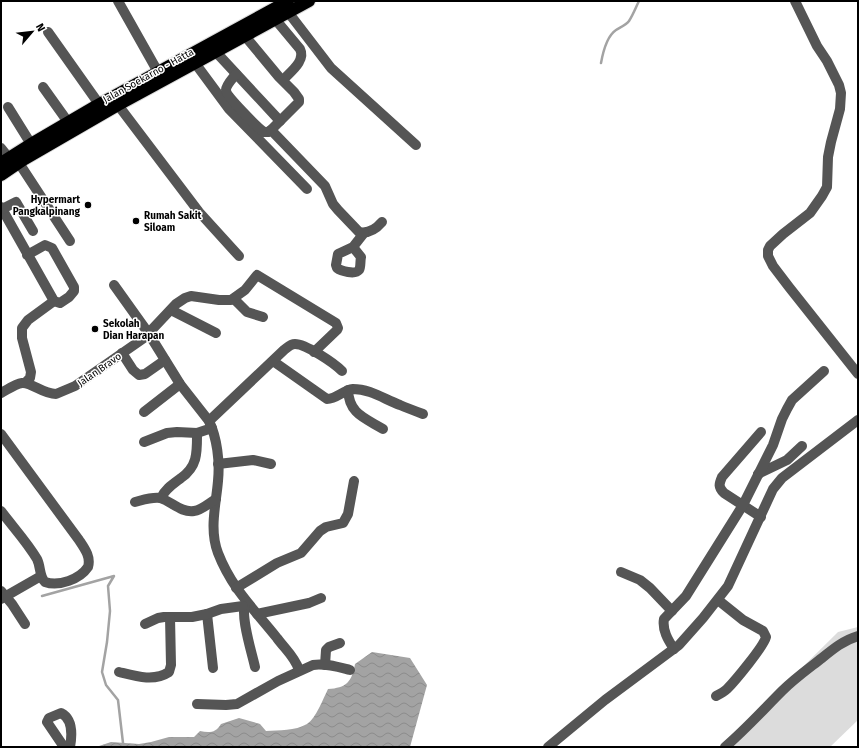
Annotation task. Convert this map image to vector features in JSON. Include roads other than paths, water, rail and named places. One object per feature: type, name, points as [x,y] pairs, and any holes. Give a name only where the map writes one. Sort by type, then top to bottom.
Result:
[{"type":"highway","name":"Jalan Soekarno - Hatta","points":[[1,175],[9,161],[31,144],[99,104],[158,72],[243,31],[288,6],[309,1]]},
{"type":"highway","name":"Jalan Soekarno - Hatta","points":[[9,161],[118,105],[195,63],[243,31],[274,19],[288,6]]},
{"type":"street","points":[[118,1],[158,72]]},
{"type":"street","points":[[795,1],[817,46],[840,85],[840,105],[828,157],[827,187],[810,213],[770,246],[768,256],[773,266],[789,288],[858,374]]},
{"type":"street","points":[[288,6],[331,68],[416,145]]},
{"type":"street","points":[[274,19],[302,53],[298,64],[282,80]]},
{"type":"street","points":[[236,74],[226,90],[266,133],[271,130],[300,101],[243,31]]},
{"type":"street","points":[[48,32],[99,104]]},
{"type":"street","points":[[215,51],[280,121]]},
{"type":"street","points":[[195,63],[229,109],[307,189]]},
{"type":"street","points":[[43,87],[68,122]]},
{"type":"street","points":[[118,105],[199,212],[239,256]]},
{"type":"street","points":[[8,107],[31,144]]},
{"type":"street","points":[[271,130],[324,186],[333,204],[359,232],[364,233],[372,231],[382,222]]},
{"type":"street","points":[[1,148],[9,161],[70,242]]},
{"type":"street","points":[[28,255],[45,245],[49,246],[54,251],[74,289],[71,295],[62,302],[58,303],[54,301],[28,255],[2,208],[16,202],[33,231]]},
{"type":"street","points":[[353,247],[364,233]]},
{"type":"street","points":[[263,318],[247,312],[234,298],[245,290],[257,275],[335,322],[337,325],[337,330],[314,352]]},
{"type":"street","points":[[114,285],[149,334],[180,384],[211,424],[218,464],[214,539],[224,567],[245,604],[257,614],[292,655],[299,670]]},
{"type":"street","name":"Jalan Bravo","points":[[25,383],[44,392],[56,394],[75,386],[149,334],[171,310],[187,297],[202,297],[223,301],[234,298]]},
{"type":"street","points":[[1,393],[21,383],[25,383],[30,378],[31,372],[22,338],[22,328],[28,320],[54,301]]},
{"type":"street","points":[[171,310],[216,333]]},
{"type":"street","points":[[144,442],[160,435],[172,432],[197,433],[211,424],[284,350],[293,344],[326,357],[342,371]]},
{"type":"street","points":[[122,353],[133,370],[140,375],[145,374],[165,360]]},
{"type":"street","points":[[274,361],[327,399],[334,398],[348,390],[371,392],[423,414]]},
{"type":"street","points":[[674,649],[666,635],[663,624],[664,619],[686,596],[743,505],[773,445],[782,418],[792,400],[824,371]]},
{"type":"street","points":[[144,412],[180,384]]},
{"type":"street","points":[[348,390],[350,403],[354,409],[383,429]]},
{"type":"street","points":[[548,747],[605,700],[674,649],[689,634],[728,586],[773,489],[782,478],[858,420]]},
{"type":"street","points":[[760,517],[724,493],[719,484],[722,477],[761,432]]},
{"type":"street","points":[[161,498],[165,491],[182,477],[194,462],[197,452],[197,433]]},
{"type":"street","points":[[1,434],[66,521],[85,550],[89,560],[88,567],[78,577],[66,581],[49,584],[44,581],[41,576],[40,566],[36,557],[1,511]]},
{"type":"street","points":[[758,474],[787,460],[802,446]]},
{"type":"street","points":[[218,464],[254,460],[271,464]]},
{"type":"street","points":[[236,588],[277,563],[301,553],[320,531],[326,527],[343,523],[348,514],[354,481]]},
{"type":"street","points":[[135,502],[147,498],[161,498],[188,511],[195,511],[216,499]]},
{"type":"street","points":[[621,572],[640,580],[650,588],[672,611]]},
{"type":"street","points":[[24,624],[12,604],[3,596],[41,576]]},
{"type":"street","points":[[257,614],[309,603],[321,598]]},
{"type":"street","points":[[716,696],[727,689],[755,655],[765,641],[766,637],[762,631],[743,620],[718,600]]},
{"type":"street","points":[[145,624],[158,618],[192,617],[245,604]]},
{"type":"street","points":[[245,604],[244,618],[255,667]]},
{"type":"street","points":[[207,614],[213,668]]},
{"type":"street","points":[[119,672],[144,678],[169,672],[171,664],[170,617]]},
{"type":"street","points":[[725,747],[745,730],[782,691],[800,675],[838,645],[858,636]]},
{"type":"street","points":[[326,665],[326,650],[329,647],[340,643]]},
{"type":"street","points":[[197,704],[237,704],[299,670],[313,666],[326,665],[350,670]]},
{"type":"street","points":[[64,747],[47,722],[48,718],[61,713],[65,715],[68,720],[71,730],[70,747]]},
{"type":"water","points":[[372,652],[410,658],[427,685],[410,747],[96,747],[111,742],[139,744],[169,737],[194,737],[200,731],[215,731],[221,724],[239,718],[260,724],[266,731],[297,728],[307,724],[310,721],[319,708],[328,689],[339,687],[347,683],[350,680],[355,664]]},
{"type":"waterway","points":[[601,63],[604,49],[610,36],[629,21],[639,1]]},
{"type":"waterway","points":[[42,596],[114,576],[108,586],[110,611],[102,672],[106,685],[118,700],[123,743]]},
{"type":"place","name":"Hypermart Pangkalpinang","points":[[88,205]]},
{"type":"place","name":"Rumah Sakit Siloam","points":[[136,221]]},
{"type":"place","name":"Sekolah Dian Harapan","points":[[95,329]]}]
